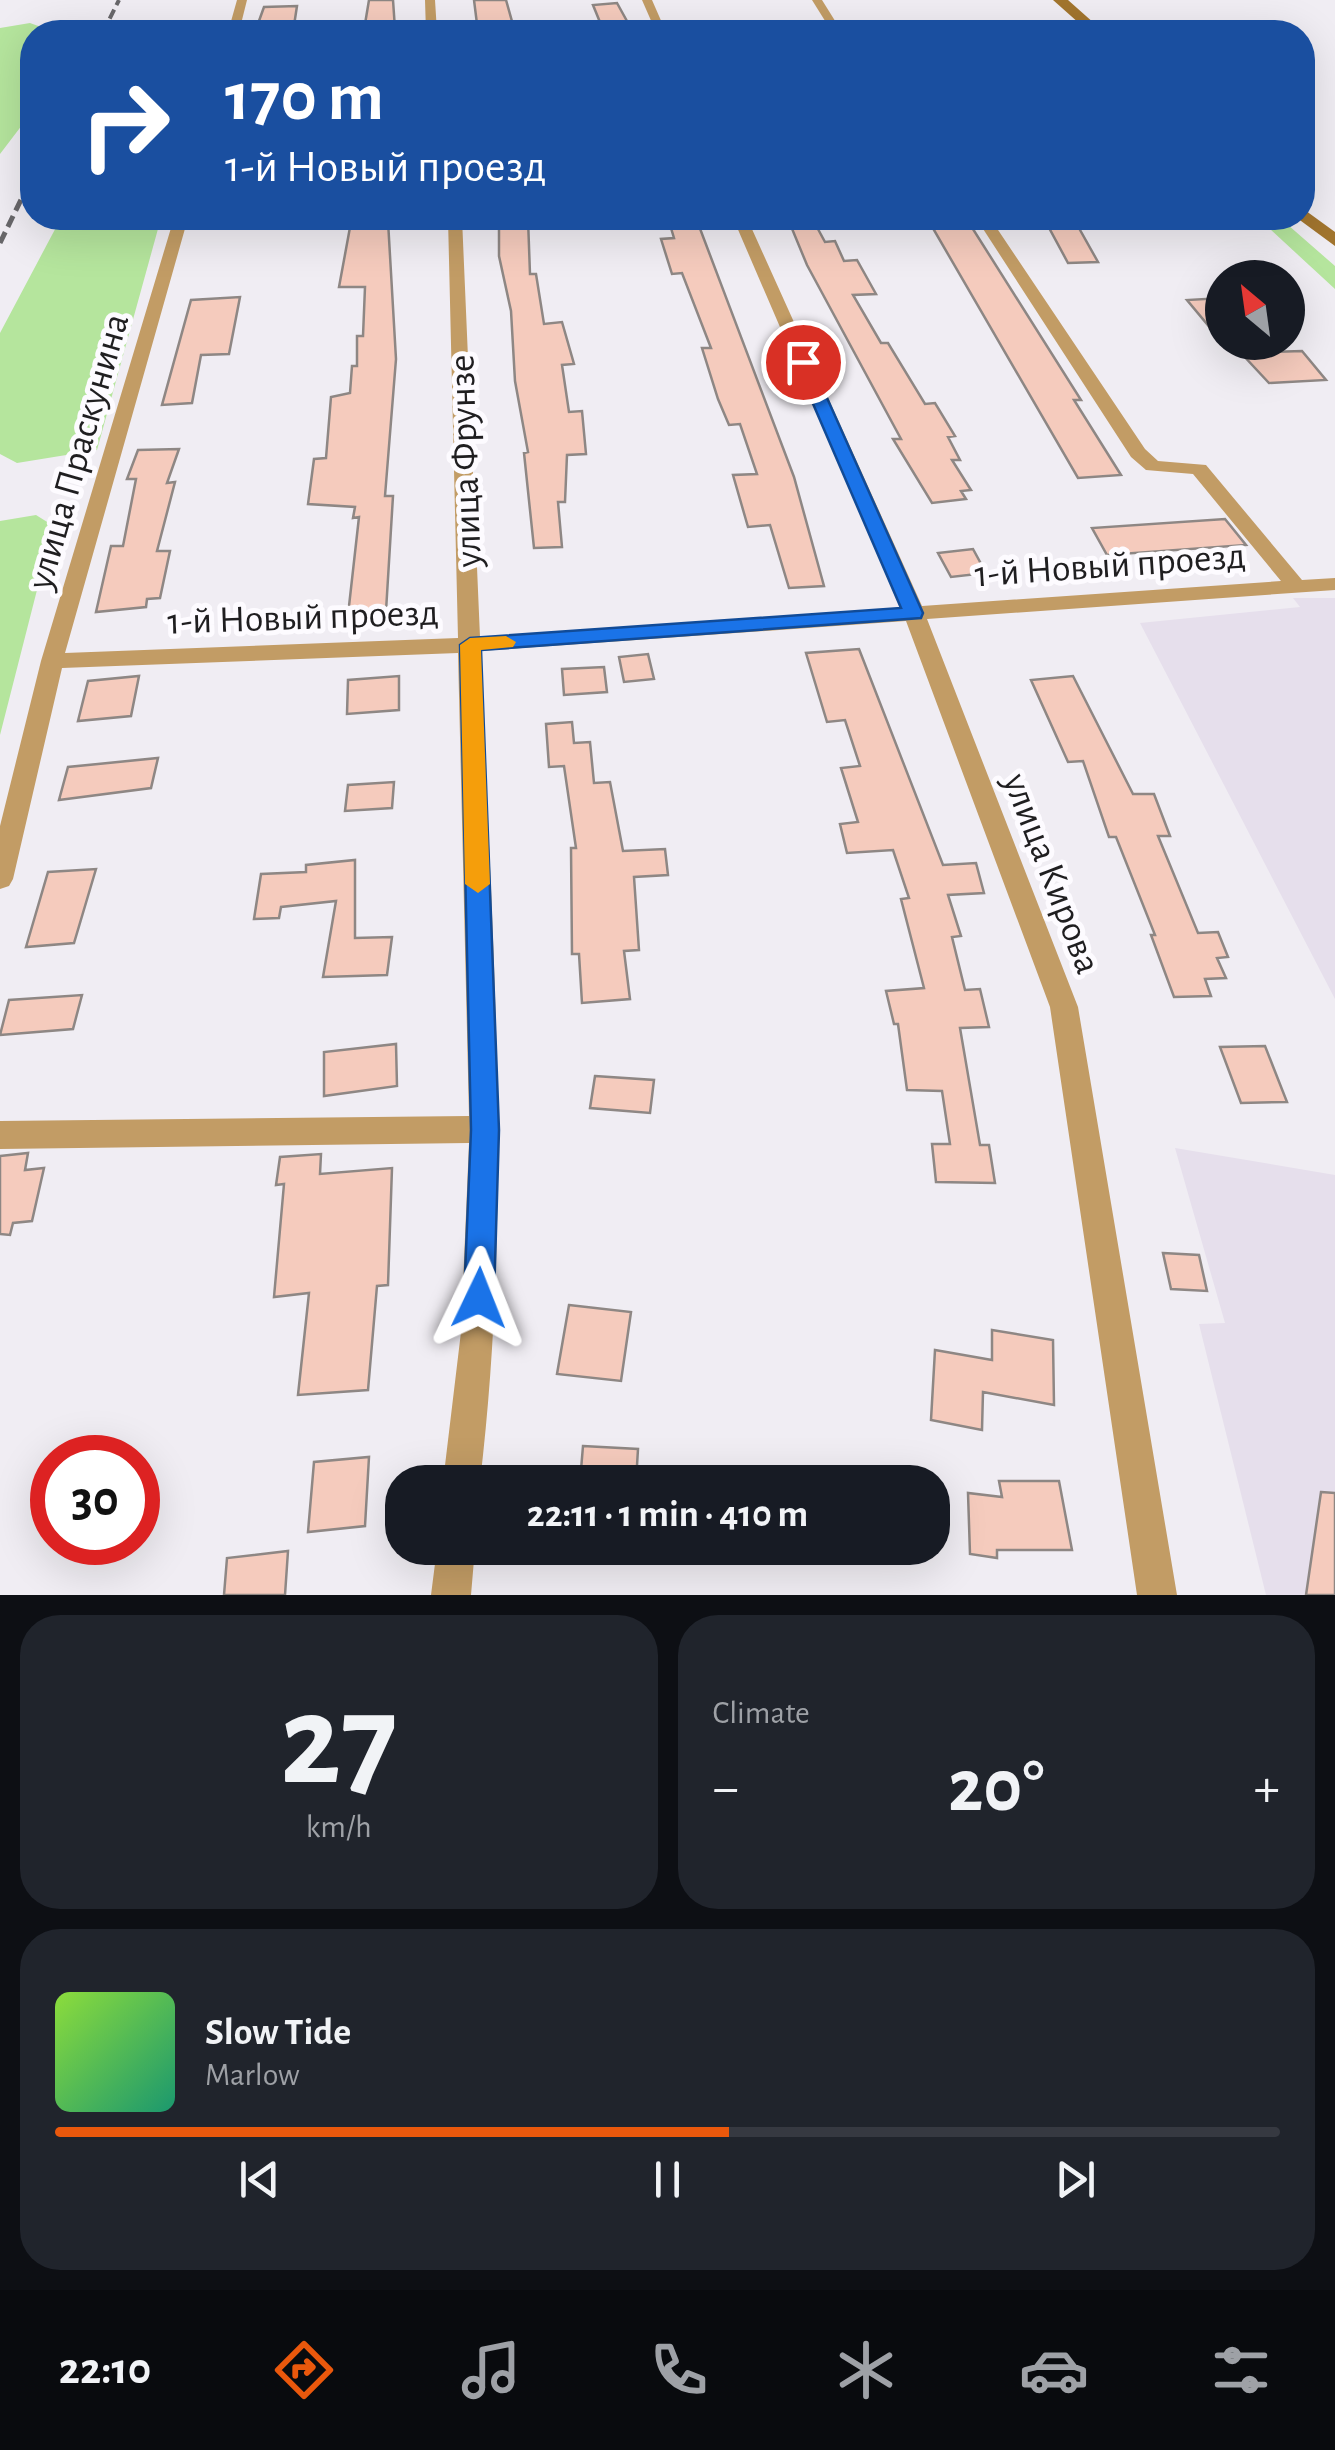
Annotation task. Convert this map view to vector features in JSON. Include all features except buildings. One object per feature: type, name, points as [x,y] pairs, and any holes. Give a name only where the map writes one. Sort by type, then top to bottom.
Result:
[{"type":"main road","points":[[1060,0],[1083,20]]},
{"type":"main road","points":[[1315,224],[1335,242]]},
{"type":"street","name":"улица Праскунина","points":[[0,879],[52,661],[178,230]]},
{"type":"street","name":"улица Фрунзе","points":[[455,230],[485,1130],[478,1332],[464,1465]]},
{"type":"street","name":"улица Кирова","points":[[745,230],[914,613],[1064,1007],[1157,1595]]},
{"type":"street","points":[[991,230],[1138,453],[1153,466],[1199,469],[1295,586]]},
{"type":"street","name":"1-й Новый проезд","points":[[52,661],[470,645],[1335,584]]},
{"type":"street","points":[[0,1135],[485,1130]]},
{"type":"street","points":[[451,1595],[454,1565]]},
{"type":"shaded area","points":[[1293,598],[1335,598],[1335,999],[1140,623],[1300,607]]},
{"type":"shaded area","points":[[1175,1148],[1335,1175],[1335,1595],[1266,1595],[1199,1324],[1225,1323]]},
{"type":"green space","points":[[20,25],[20,128],[0,154],[0,28]]},
{"type":"green space","points":[[55,230],[158,230],[97,450],[17,463],[0,454],[0,333]]},
{"type":"green space","points":[[1271,230],[1294,230],[1335,266],[1335,289]]},
{"type":"green space","points":[[36,515],[52,525],[0,735],[0,521]]},
{"type":"railway","points":[[109,20],[119,0]]},
{"type":"railway","points":[[0,243],[20,202]]},
{"type":"slow traffic","points":[[478,884],[470,645],[506,642]]},
{"type":"route","points":[[479,1298],[485,1130],[470,645],[914,613],[803,362]]}]
